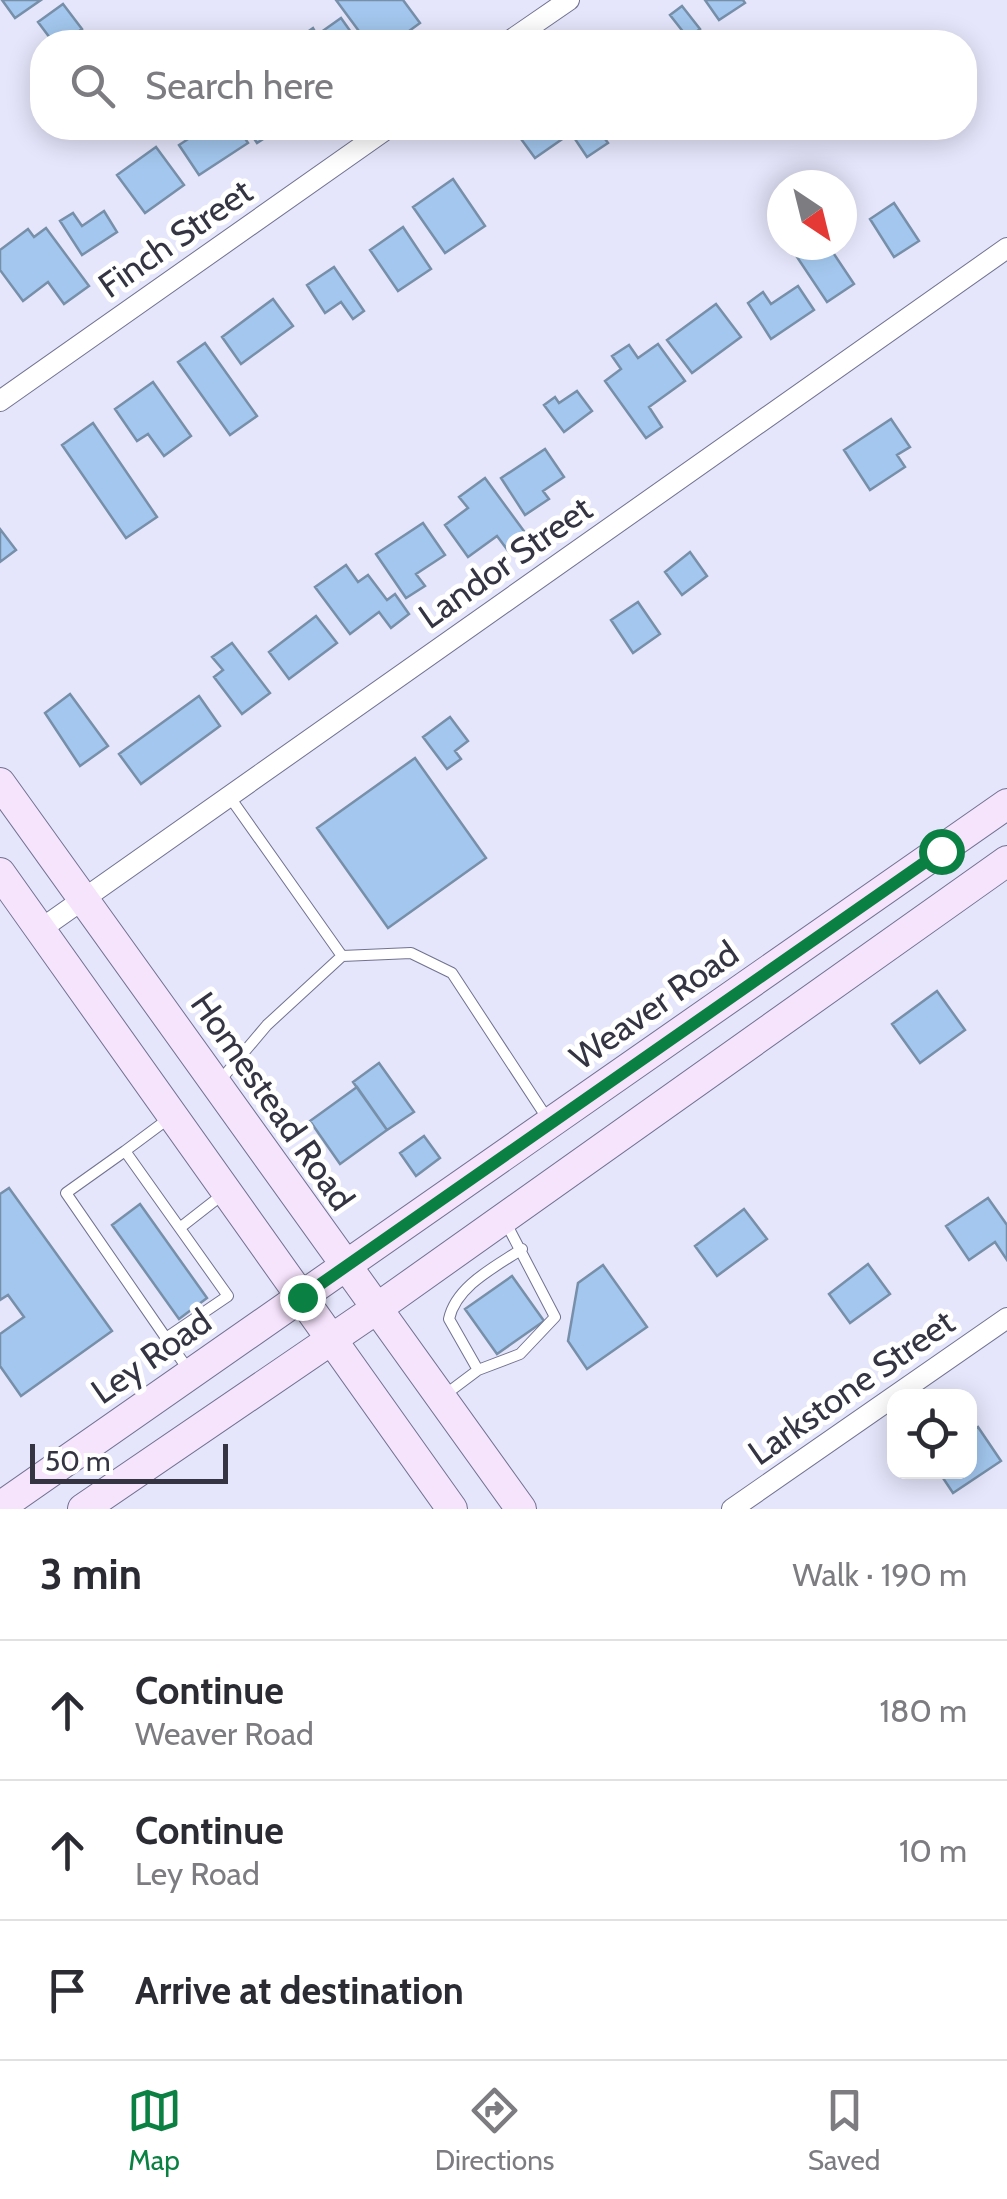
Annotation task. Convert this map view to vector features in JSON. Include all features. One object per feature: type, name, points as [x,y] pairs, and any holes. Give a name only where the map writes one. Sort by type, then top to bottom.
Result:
[{"type":"main road","name":"Homestead Road","points":[[0,784],[521,1509]]},
{"type":"main road","name":"Weaver Road","points":[[345,1268],[1007,804]]},
{"type":"main road","points":[[941,851],[965,890]]},
{"type":"main road","points":[[83,1509],[376,1309],[1007,861]]},
{"type":"main road","points":[[0,873],[452,1509]]},
{"type":"main road","name":"Ley Road","points":[[0,1507],[345,1268]]},
{"type":"street","points":[[525,30],[568,0]]},
{"type":"street","name":"Finch Street","points":[[0,401],[371,140]]},
{"type":"street","name":"Landor Street","points":[[41,929],[1007,248]]},
{"type":"street","name":"Larkstone Street","points":[[732,1509],[1007,1318]]},
{"type":"lane","points":[[230,796],[342,956]]},
{"type":"lane","points":[[217,1084],[267,1025],[342,956],[411,952],[452,972],[550,1124]]},
{"type":"lane","points":[[173,1116],[66,1193],[191,1373]]},
{"type":"lane","points":[[125,1152],[228,1296],[166,1338]]},
{"type":"lane","points":[[180,1227],[226,1191]]},
{"type":"lane","points":[[441,1397],[478,1370],[520,1354],[555,1317],[503,1218]]},
{"type":"lane","points":[[478,1370],[449,1319],[452,1304],[522,1248]]},
{"type":"building","points":[[2,0],[41,0],[15,18]]},
{"type":"building","points":[[336,0],[403,0],[420,23],[410,30],[358,30]]},
{"type":"building","points":[[705,0],[743,0],[745,3],[719,20]]},
{"type":"building","points":[[63,4],[82,29],[44,30],[38,22]]},
{"type":"building","points":[[682,6],[700,29],[682,30],[670,15]]},
{"type":"building","points":[[341,18],[350,30],[324,30]]},
{"type":"building","points":[[187,140],[248,143],[199,175],[179,145]]},
{"type":"building","points":[[522,140],[561,140],[535,158]]},
{"type":"building","points":[[576,140],[606,140],[608,143],[587,157]]},
{"type":"building","points":[[156,147],[184,185],[145,213],[117,175]]},
{"type":"building","points":[[453,179],[485,226],[445,253],[413,207]]},
{"type":"building","points":[[894,203],[919,241],[894,257],[870,219]]},
{"type":"building","points":[[104,211],[117,232],[82,255],[60,221],[73,213],[82,226]]},
{"type":"building","points":[[403,227],[431,269],[398,291],[370,250]]},
{"type":"building","points":[[46,228],[89,286],[64,304],[48,282],[23,301],[0,270],[0,250],[28,229],[34,237]]},
{"type":"building","points":[[799,260],[838,260],[854,284],[827,302]]},
{"type":"building","points":[[334,267],[364,311],[353,319],[341,302],[325,313],[307,285]]},
{"type":"building","points":[[798,286],[814,310],[771,339],[748,303],[763,292],[771,304]]},
{"type":"building","points":[[273,299],[293,326],[241,364],[222,337]]},
{"type":"building","points":[[716,304],[741,337],[692,373],[667,340]]},
{"type":"building","points":[[205,343],[257,416],[230,435],[178,362]]},
{"type":"building","points":[[658,344],[685,381],[649,407],[662,427],[646,438],[605,381],[621,369],[612,356],[629,345],[638,358]]},
{"type":"building","points":[[153,382],[191,436],[164,456],[148,434],[137,441],[115,409]]},
{"type":"building","points":[[577,391],[592,411],[564,432],[544,405],[555,397],[559,403]]},
{"type":"building","points":[[891,419],[910,447],[897,455],[905,467],[870,490],[844,450]]},
{"type":"building","points":[[93,423],[157,517],[126,538],[62,445]]},
{"type":"building","points":[[545,449],[564,477],[543,491],[549,499],[525,515],[501,478]]},
{"type":"building","points":[[485,478],[529,538],[509,552],[497,536],[468,557],[445,525],[468,508],[459,497]]},
{"type":"building","points":[[423,523],[445,555],[416,574],[425,586],[406,598],[376,554]]},
{"type":"building","points":[[0,529],[16,550],[0,562]]},
{"type":"building","points":[[690,552],[707,576],[682,595],[665,572]]},
{"type":"building","points":[[346,565],[358,582],[368,575],[387,600],[395,594],[409,614],[391,628],[379,612],[350,634],[315,587]]},
{"type":"building","points":[[638,602],[660,634],[633,653],[611,620]]},
{"type":"building","points":[[316,616],[337,643],[289,679],[269,652]]},
{"type":"building","points":[[232,643],[270,693],[242,714],[214,677],[223,670],[212,657]]},
{"type":"building","points":[[70,694],[108,746],[80,766],[45,713]]},
{"type":"building","points":[[199,696],[220,726],[141,784],[119,754]]},
{"type":"building","points":[[450,717],[468,741],[455,751],[461,759],[447,769],[423,737]]},
{"type":"building","points":[[415,758],[486,858],[388,928],[317,828]]},
{"type":"building","points":[[937,991],[965,1030],[920,1063],[892,1024]]},
{"type":"building","points":[[379,1063],[414,1112],[387,1130],[353,1082]]},
{"type":"building","points":[[357,1087],[387,1130],[340,1164],[310,1121]]},
{"type":"building","points":[[424,1136],[440,1158],[416,1176],[400,1153]]},
{"type":"building","points":[[9,1188],[112,1331],[21,1396],[0,1366],[0,1334],[24,1317],[8,1295],[0,1300],[0,1194]]},
{"type":"building","points":[[988,1198],[1007,1225],[1007,1260],[995,1242],[969,1260],[946,1226]]},
{"type":"building","points":[[140,1204],[207,1298],[179,1319],[112,1225]]},
{"type":"building","points":[[744,1209],[767,1239],[717,1276],[695,1246]]},
{"type":"building","points":[[868,1264],[890,1294],[850,1323],[829,1294]]},
{"type":"building","points":[[603,1265],[647,1327],[587,1369],[568,1341],[578,1283]]},
{"type":"building","points":[[512,1276],[544,1321],[497,1354],[465,1309]]},
{"type":"building","points":[[977,1428],[1001,1461],[977,1477]]},
{"type":"building","points":[[944,1479],[974,1479],[953,1493]]},
{"type":"route","points":[[302,1297],[941,851]]}]
